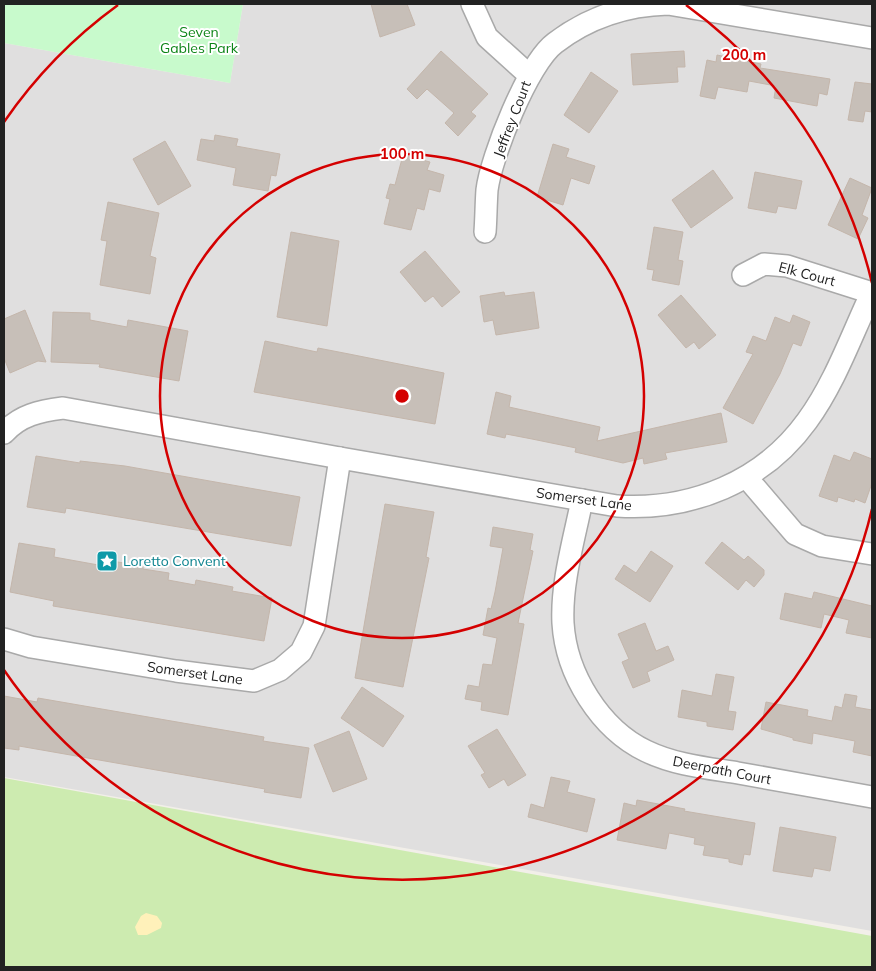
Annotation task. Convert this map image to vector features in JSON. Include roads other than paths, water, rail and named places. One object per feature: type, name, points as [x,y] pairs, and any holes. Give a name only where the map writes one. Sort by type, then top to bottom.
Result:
[{"type":"street","points":[[472,4],[487,37],[530,75]]},
{"type":"street","name":"Jeffrey Court","points":[[486,232],[490,179],[516,103],[530,75],[554,44],[605,14],[643,4],[684,6],[872,38]]},
{"type":"street","name":"Elk Court","points":[[743,274],[764,264],[787,266],[872,292]]},
{"type":"street","name":"Somerset Lane","points":[[4,433],[20,420],[39,411],[63,408],[617,506],[654,506],[702,497],[747,478],[784,447],[807,422],[828,386],[872,292]]},
{"type":"street","name":"Somerset Lane","points":[[4,639],[51,651],[176,671],[254,681],[280,670],[301,652],[314,626],[340,458]]},
{"type":"street","points":[[747,478],[795,534],[822,546],[872,554]]},
{"type":"street","name":"Deerpath Court","points":[[582,500],[565,590],[563,608],[564,638],[576,678],[607,722],[623,737],[644,750],[680,763],[872,797]]},
{"type":"place","name":"Loretto Convent","points":[[107,561]]},
{"type":"park label","name":"Seven Gables Park","points":[[199,40]]}]
